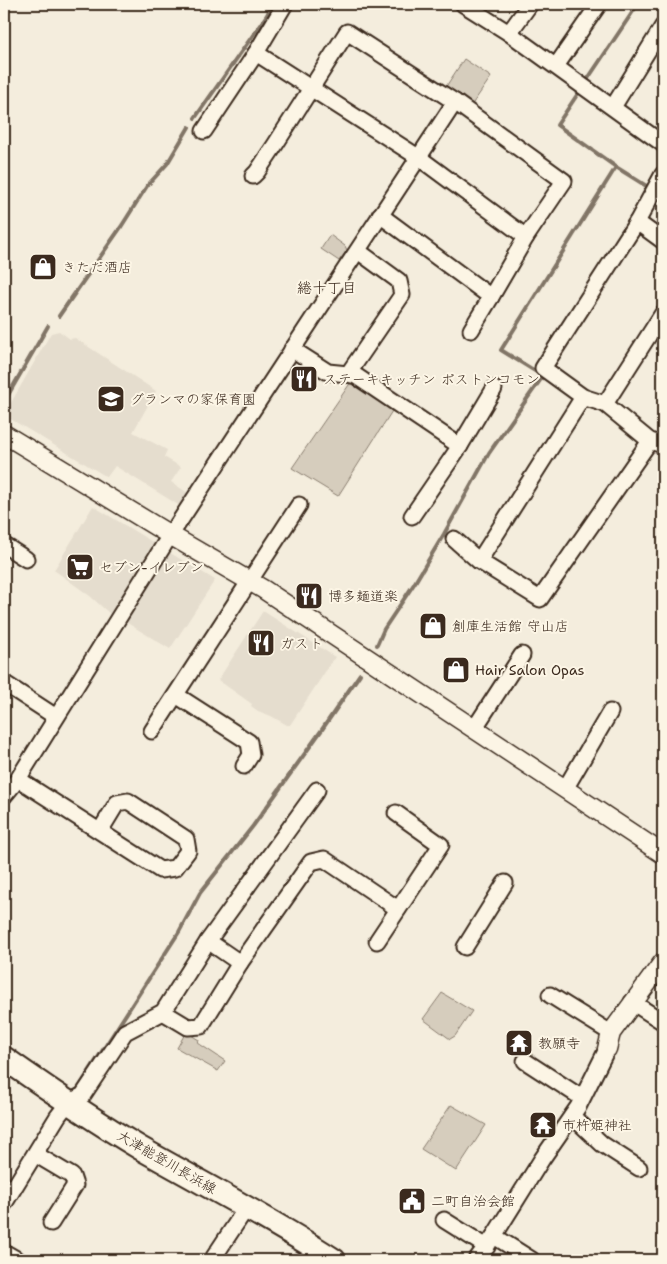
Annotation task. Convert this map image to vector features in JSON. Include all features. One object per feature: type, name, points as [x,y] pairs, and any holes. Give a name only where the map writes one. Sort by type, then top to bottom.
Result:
[{"type":"main road","name":"大津能登川長浜線","points":[[4,1058],[68,1103],[139,1147],[247,1207],[334,1260]]},
{"type":"street","points":[[204,131],[256,54],[285,4]]},
{"type":"street","points":[[463,4],[509,33],[663,144]]},
{"type":"street","points":[[509,33],[530,4]]},
{"type":"street","points":[[556,66],[599,4]]},
{"type":"street","points":[[613,107],[663,26]]},
{"type":"street","points":[[252,176],[257,172],[275,146],[348,32],[454,102],[564,181],[526,237],[471,330]]},
{"type":"street","points":[[256,54],[418,157],[526,237]]},
{"type":"street","points":[[4,796],[18,779],[170,535],[454,102]]},
{"type":"street","points":[[454,539],[479,561],[540,599],[657,443],[605,404],[583,397],[543,368],[637,222],[663,174]]},
{"type":"street","points":[[380,216],[490,297]]},
{"type":"street","points":[[637,222],[663,241]]},
{"type":"street","points":[[348,374],[402,295],[399,281],[358,251]]},
{"type":"street","points":[[605,404],[663,314]]},
{"type":"street","points":[[292,349],[328,372],[356,376],[460,446]]},
{"type":"street","points":[[412,516],[460,446],[494,388]]},
{"type":"street","points":[[479,561],[583,397]]},
{"type":"street","points":[[4,434],[249,581],[663,854]]},
{"type":"street","points":[[152,731],[299,504]]},
{"type":"street","points":[[4,545],[26,559]]},
{"type":"street","points":[[474,729],[522,655]]},
{"type":"street","points":[[4,684],[56,717]]},
{"type":"street","points":[[176,695],[249,742],[251,756],[244,766]]},
{"type":"street","points":[[565,789],[610,712]]},
{"type":"street","points":[[18,779],[160,870],[175,868],[188,851],[186,839],[128,801],[117,803],[100,830]]},
{"type":"street","points":[[4,1204],[68,1103],[83,1095],[125,1032],[163,1012],[208,942],[317,790]]},
{"type":"street","points":[[377,941],[441,845],[396,813]]},
{"type":"street","points":[[163,1012],[188,1027],[201,1026],[240,963],[311,862],[324,859],[398,909]]},
{"type":"street","points":[[465,947],[505,883]]},
{"type":"street","points":[[208,942],[240,963]]},
{"type":"street","points":[[476,1260],[491,1241],[542,1159],[572,1116],[609,1041],[632,1002],[663,962]]},
{"type":"street","points":[[550,994],[609,1041]]},
{"type":"street","points":[[632,1002],[663,1022]]},
{"type":"street","points":[[525,1061],[582,1098]]},
{"type":"street","points":[[572,1116],[602,1144],[639,1168]]},
{"type":"street","points":[[35,1154],[72,1176],[75,1185],[51,1223]]},
{"type":"street","points":[[212,1260],[247,1207]]},
{"type":"street","points":[[444,1220],[532,1260]]},
{"type":"street","points":[[4,1252],[18,1260]]},
{"type":"shaded area","points":[[464,59],[491,77],[471,106],[445,88]]},
{"type":"shaded area","points":[[330,235],[345,246],[347,250],[339,261],[321,249]]},
{"type":"shaded area","points":[[59,331],[70,339],[75,338],[156,391],[133,432],[167,450],[164,457],[181,467],[171,482],[188,493],[180,506],[115,466],[107,477],[4,415],[51,333]]},
{"type":"shaded area","points":[[351,382],[391,408],[392,411],[338,496],[292,468]]},
{"type":"shaded area","points":[[93,506],[154,543],[110,614],[90,596],[54,570]]},
{"type":"shaded area","points":[[167,551],[215,580],[170,649],[124,621]]},
{"type":"shaded area","points":[[263,611],[335,657],[290,725],[258,711],[251,706],[252,704],[218,680]]},
{"type":"shaded area","points":[[442,993],[472,1011],[455,1036],[450,1039],[423,1019]]},
{"type":"shaded area","points":[[186,1032],[199,1040],[198,1043],[225,1061],[218,1071],[177,1048]]},
{"type":"shaded area","points":[[451,1105],[486,1125],[456,1171],[421,1149]]},
{"type":"waterway","points":[[195,118],[267,15],[272,4]]},
{"type":"waterway","points":[[585,83],[638,4]]},
{"type":"waterway","points":[[581,89],[557,125],[648,187]]},
{"type":"waterway","points":[[59,316],[147,186],[167,164],[189,127]]},
{"type":"waterway","points":[[377,645],[384,629],[444,534],[489,453],[543,376],[501,350],[616,167]]},
{"type":"waterway","points":[[4,402],[48,326]]},
{"type":"waterway","points":[[77,1090],[179,932],[200,893],[253,826],[360,674]]},
{"type":"place","name":"きただ酒店","points":[[43,267]]},
{"type":"place","name":"ステーキキッチン ボストンコモン","points":[[304,379]]},
{"type":"place","name":"グランマの家保育園","points":[[111,399]]},
{"type":"place","name":"セブン-イレブン","points":[[80,567]]},
{"type":"place","name":"博多麺道楽","points":[[309,596]]},
{"type":"place","name":"創庫生活館 守山店","points":[[433,626]]},
{"type":"place","name":"ガスト","points":[[261,643]]},
{"type":"place","name":"Hair Salon Opas","points":[[456,670]]},
{"type":"place","name":"教願寺","points":[[519,1043]]},
{"type":"place","name":"市杵姫神社","points":[[543,1125]]},
{"type":"place","name":"二町自治会館","points":[[412,1201]]},
{"type":"district","name":"綣十丁目","points":[[327,288]]}]
